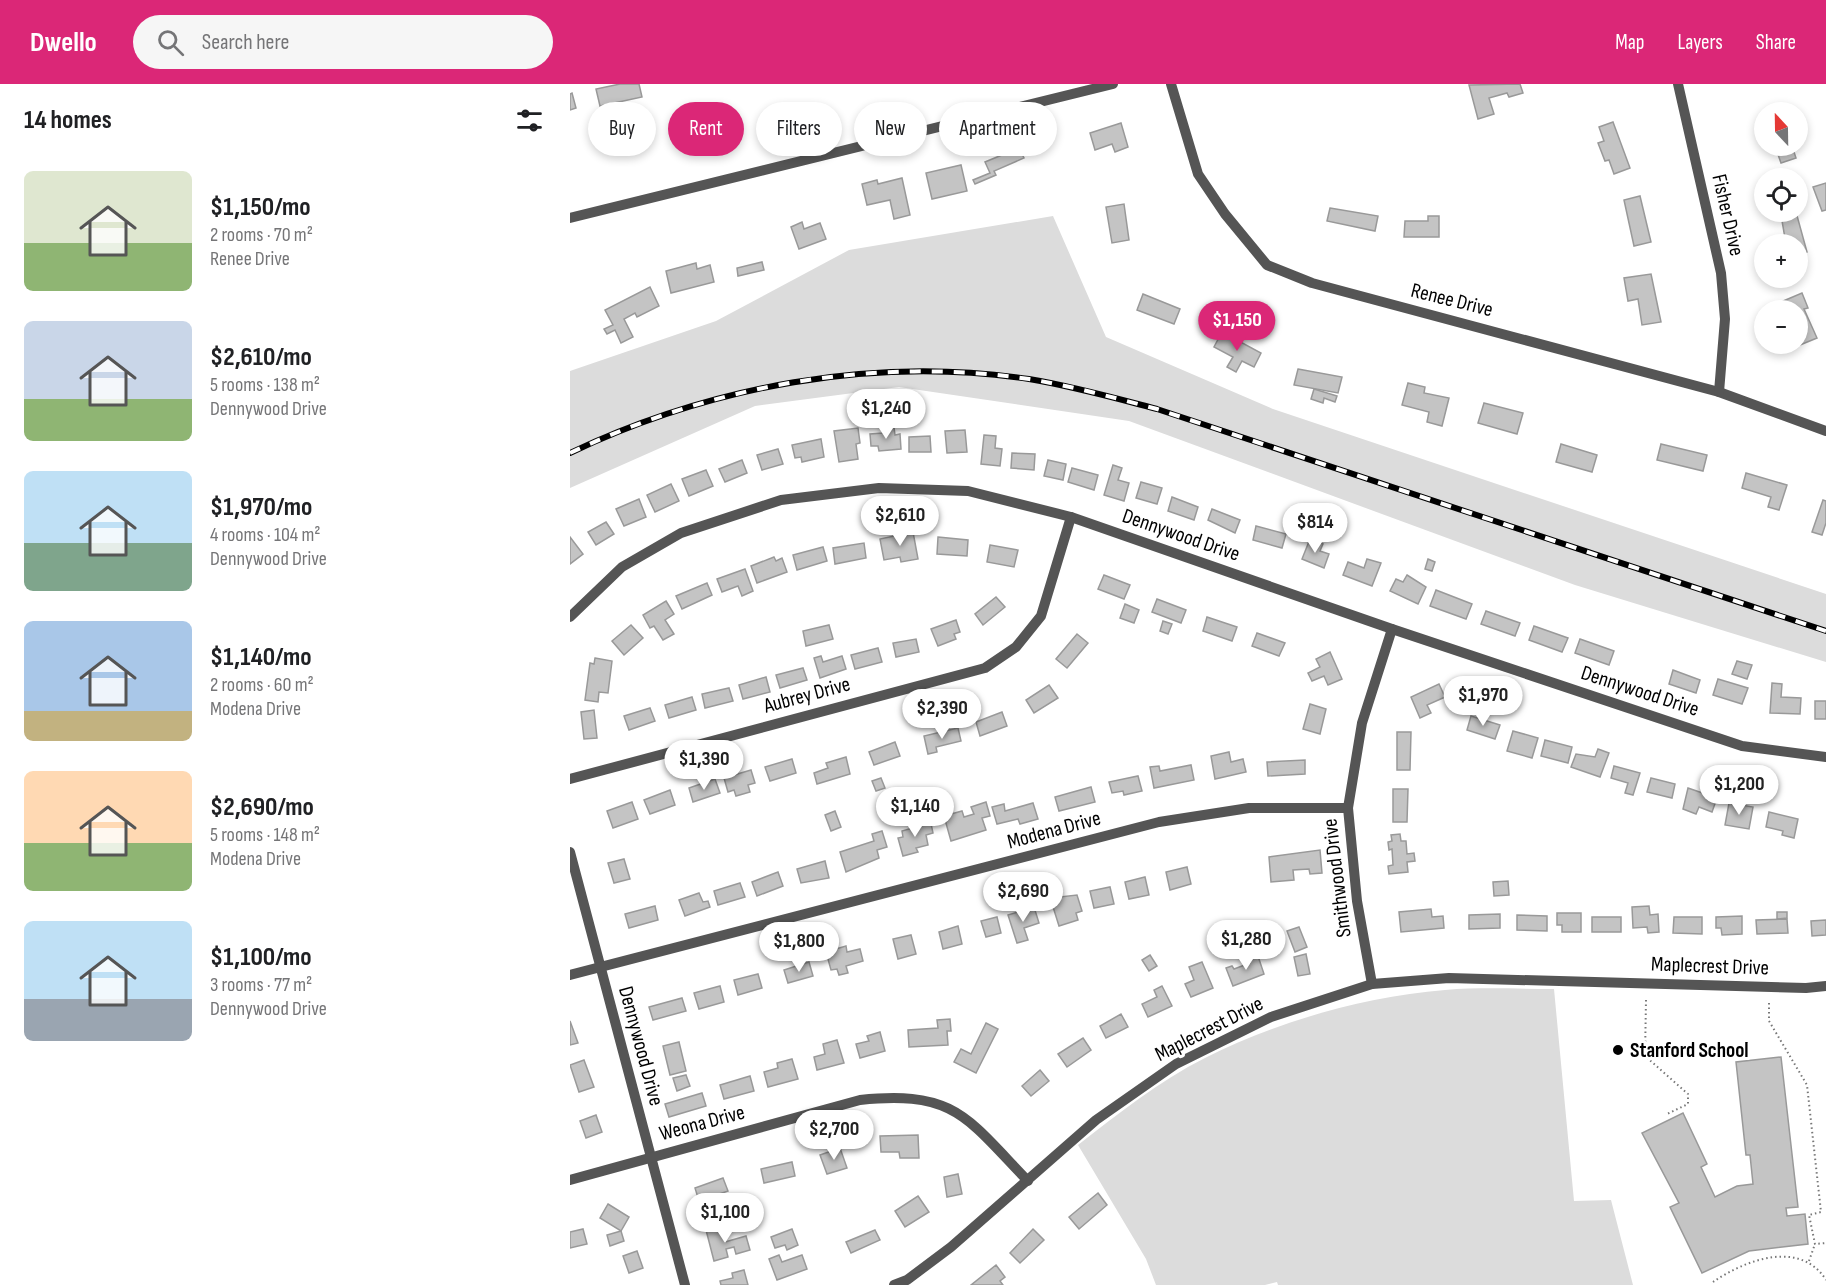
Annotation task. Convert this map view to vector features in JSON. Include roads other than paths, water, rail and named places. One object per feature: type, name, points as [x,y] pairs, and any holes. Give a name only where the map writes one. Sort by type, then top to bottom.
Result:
[{"type":"street","points":[[570,218],[1113,84]]},
{"type":"street","name":"Renee Drive","points":[[1171,84],[1198,174],[1226,214],[1267,265],[1312,283],[1719,392],[1826,431]]},
{"type":"street","name":"Fisher Drive","points":[[1678,84],[1721,273],[1725,319],[1719,392]]},
{"type":"street","name":"Dennywood Drive","points":[[570,617],[622,567],[681,533],[781,500],[879,488],[968,491],[1071,517],[1392,629],[1742,746],[1826,757]]},
{"type":"street","name":"Aubrey Drive","points":[[570,779],[985,668],[1016,647],[1041,616],[1071,517]]},
{"type":"street","name":"Smithwood Drive","points":[[1372,984],[1357,901],[1348,808],[1362,723],[1392,629]]},
{"type":"street","name":"Modena Drive","points":[[570,975],[1159,822],[1249,808],[1348,808]]},
{"type":"street","name":"Dennywood Drive","points":[[570,852],[685,1285]]},
{"type":"street","name":"Maplecrest Drive","points":[[894,1285],[907,1280],[951,1247],[1096,1119],[1176,1064],[1271,1017],[1372,984],[1449,978],[1806,988],[1826,986]]},
{"type":"street","name":"Weona Drive","points":[[570,1180],[860,1100],[895,1096],[937,1102],[965,1116],[1028,1181]]},
{"type":"railway","points":[[570,453],[679,410],[736,394],[794,382],[911,371],[970,373],[1029,379],[1157,409],[1826,631]]},
{"type":"place","name":"Stanford School","points":[[1618,1050]]}]
